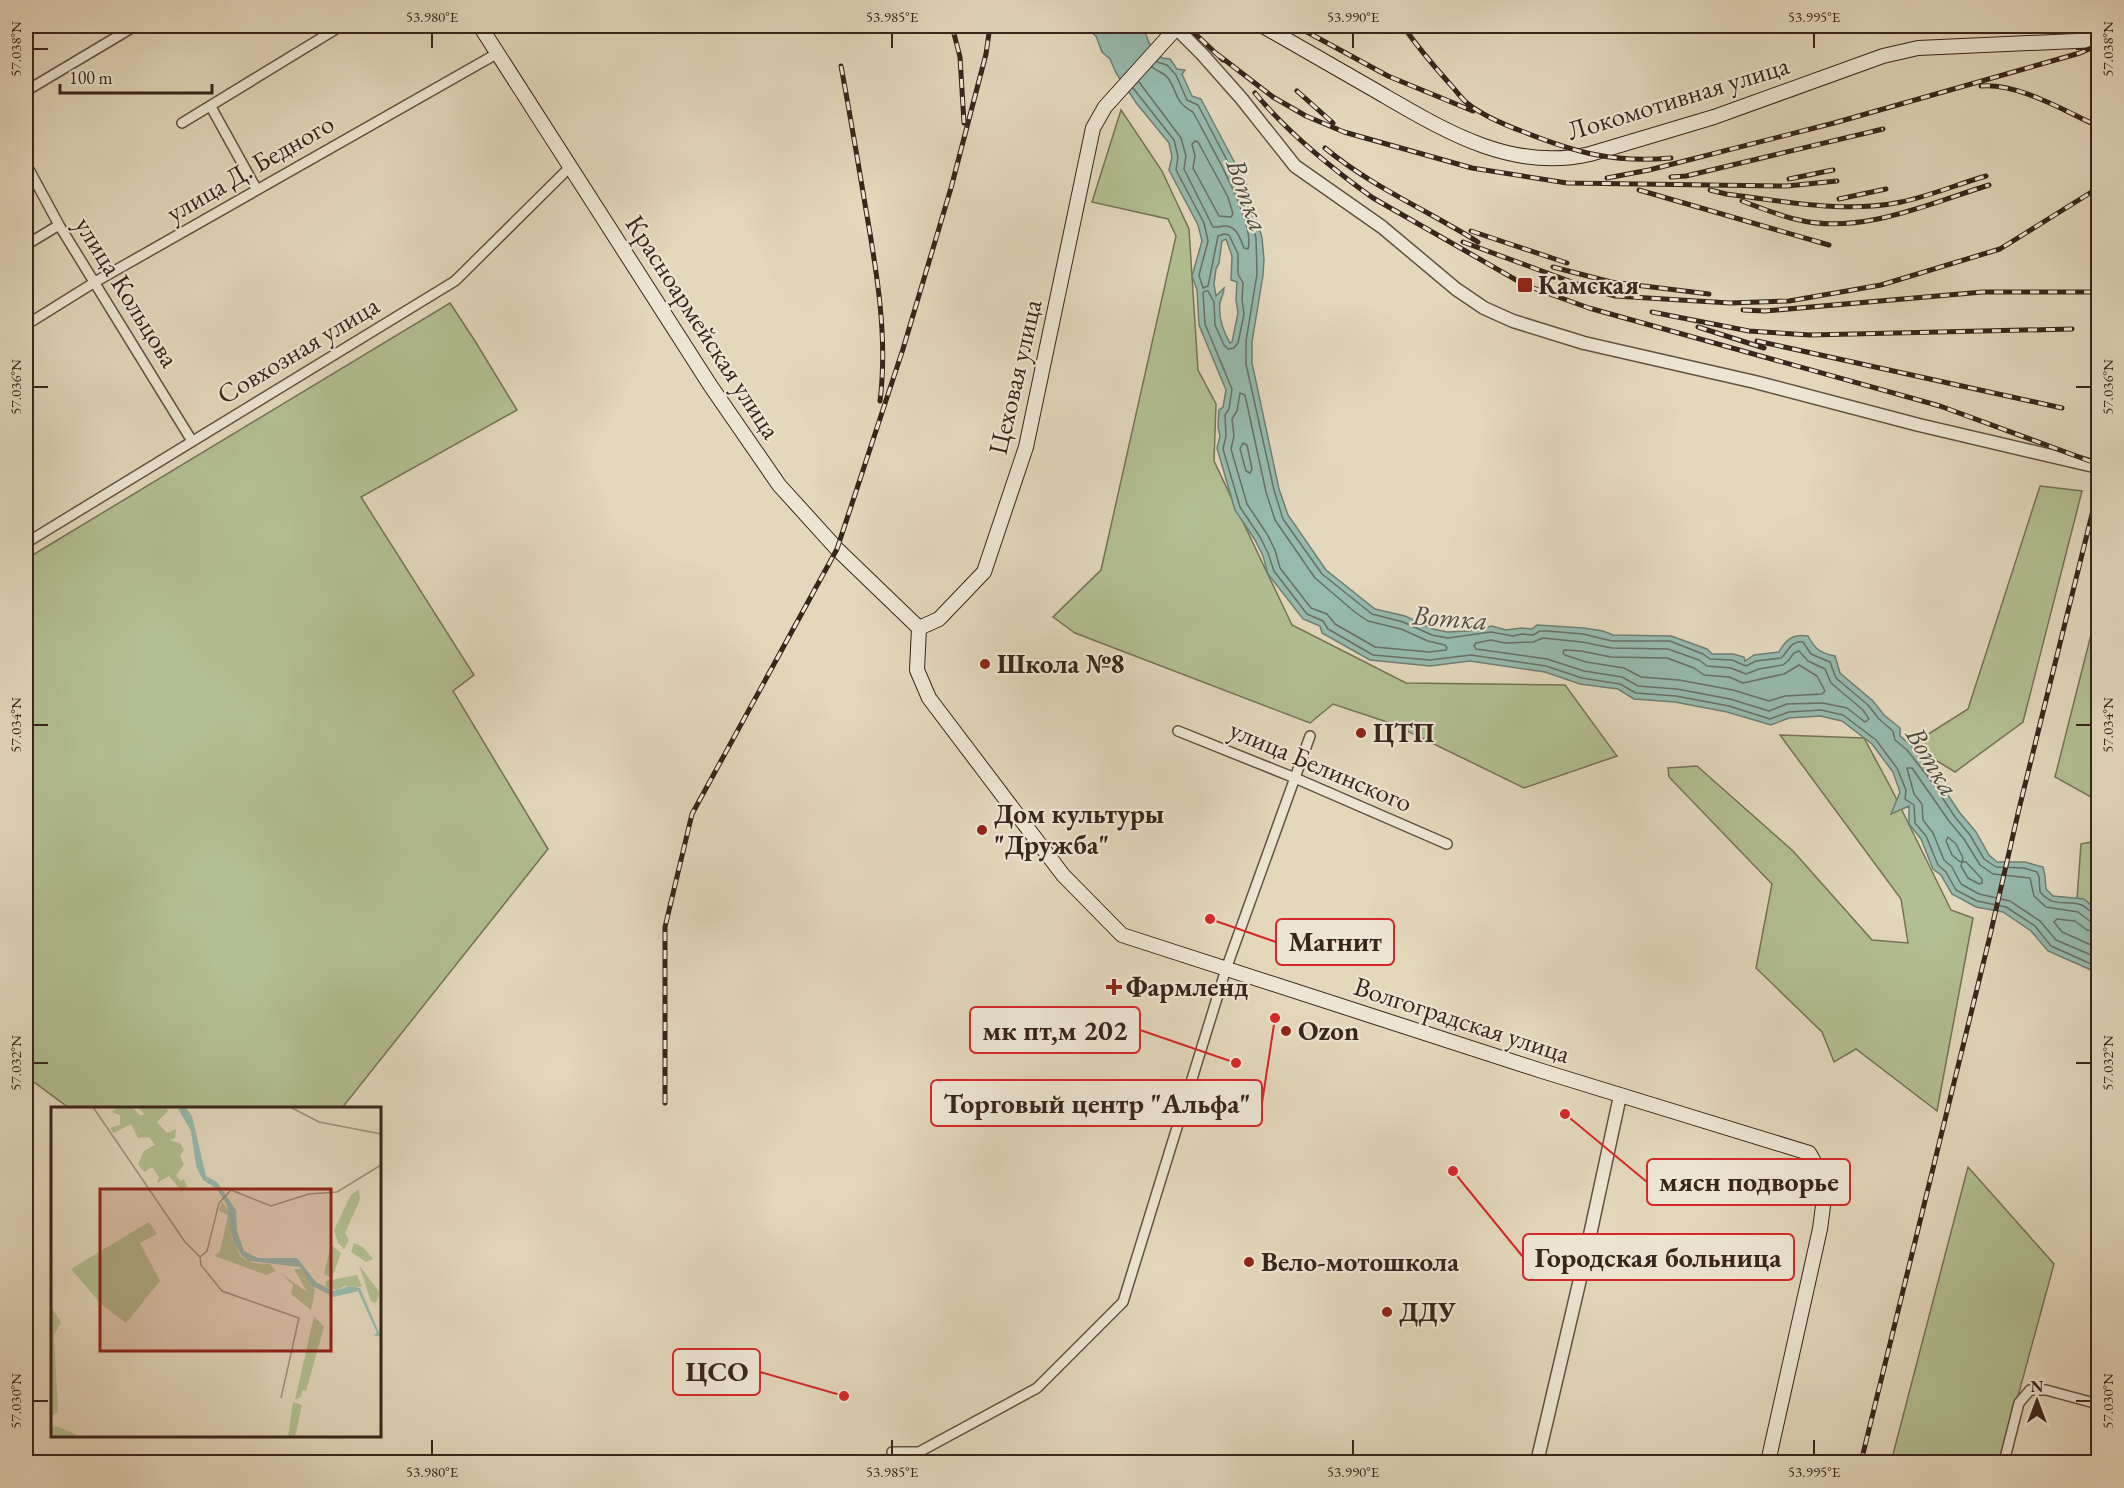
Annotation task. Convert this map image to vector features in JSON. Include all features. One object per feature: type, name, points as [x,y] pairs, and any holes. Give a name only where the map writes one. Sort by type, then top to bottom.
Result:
[{"type":"main road","name":"Красноармейская улица","points":[[480,26],[710,385],[779,485],[837,549],[919,628]]},
{"type":"main road","name":"Локомотивная улица","points":[[1263,26],[1448,131],[1487,148],[1524,157],[1551,160],[1571,159],[1590,154],[1714,117],[1883,56],[1918,48],[2098,40]]},
{"type":"main road","name":"Цеховая улица","points":[[919,628],[939,619],[984,573],[1026,447],[1093,128],[1106,107],[1174,30]]},
{"type":"main road","name":"Волгоградская улица","points":[[919,628],[917,670],[929,698],[1064,875],[1122,935],[1620,1096],[1809,1153],[1826,1182],[1820,1229],[1768,1462]]},
{"type":"street","points":[[26,91],[135,26]]},
{"type":"street","points":[[182,123],[341,26]]},
{"type":"street","points":[[1174,30],[1202,54],[1295,165],[1366,214],[1456,290],[1484,308],[1514,321],[1584,343],[1755,382],[1918,425],[2098,467]]},
{"type":"street","name":"улица Д. Бедного","points":[[26,325],[95,282],[498,53]]},
{"type":"street","points":[[211,107],[257,190]]},
{"type":"street","name":"улица Кольцова","points":[[26,164],[59,225],[192,441]]},
{"type":"street","name":"Совхозная улица","points":[[26,543],[454,281],[571,166]]},
{"type":"street","points":[[26,245],[59,225]]},
{"type":"street","name":"улица Белинского","points":[[1178,730],[1447,844]]},
{"type":"street","points":[[892,1452],[919,1452],[1037,1388],[1123,1302],[1226,969],[1310,736]]},
{"type":"street","points":[[1537,1462],[1620,1096]]},
{"type":"street","points":[[2004,1462],[2019,1403],[2030,1390],[2046,1390],[2098,1404]]},
{"type":"green space","points":[[1121,110],[1162,171],[1189,229],[1198,370],[1216,404],[1214,461],[1292,625],[1406,683],[1565,685],[1617,756],[1524,788],[1393,724],[1333,704],[1310,723],[1075,633],[1053,617],[1101,570],[1176,236],[1168,219],[1092,202]]},
{"type":"green space","points":[[450,303],[517,410],[361,497],[474,675],[453,691],[548,849],[343,1107],[68,1107],[26,1076],[26,559]]},
{"type":"green space","points":[[2040,486],[2082,491],[2023,722],[1955,772],[1911,745],[1968,709]]},
{"type":"green space","points":[[2098,607],[2098,801],[2055,777]]},
{"type":"green space","points":[[1780,735],[1864,738],[1951,910],[1973,918],[1937,1111],[1856,1049],[1834,1062],[1822,1032],[1756,968],[1772,884],[1669,777],[1668,768],[1697,766],[1793,851],[1872,940],[1908,943],[1901,899]]},
{"type":"green space","points":[[2098,841],[2098,906],[2077,899],[2081,844]]},
{"type":"green space","points":[[1968,1167],[2054,1264],[2000,1462],[1891,1462]]},
{"type":"water","name":"Вотка","points":[[1086,26],[1143,26],[1149,43],[1162,58],[1170,59],[1177,69],[1185,70],[1182,74],[1192,96],[1201,99],[1248,188],[1262,238],[1264,259],[1252,342],[1252,363],[1279,489],[1288,515],[1326,570],[1375,609],[1405,616],[1433,629],[1447,632],[1492,626],[1506,630],[1532,629],[1537,625],[1584,628],[1613,635],[1671,636],[1707,649],[1712,654],[1733,654],[1744,657],[1745,661],[1754,655],[1779,652],[1787,641],[1794,637],[1808,636],[1818,650],[1835,656],[1840,673],[1900,728],[1900,736],[1911,745],[1937,779],[1976,832],[1989,855],[1997,862],[2025,862],[2043,867],[2046,889],[2053,896],[2084,899],[2098,912],[2098,973],[2048,951],[2031,931],[2003,912],[1976,907],[1952,894],[1941,875],[1933,869],[1921,839],[1909,824],[1909,806],[1891,814],[1900,792],[1893,772],[1872,744],[1842,721],[1820,716],[1789,718],[1771,725],[1727,712],[1675,702],[1634,699],[1618,689],[1580,684],[1545,672],[1470,661],[1430,666],[1370,660],[1322,633],[1320,626],[1303,619],[1268,574],[1255,540],[1235,510],[1217,448],[1220,436],[1219,410],[1223,407],[1226,390],[1199,325],[1197,290],[1192,276],[1202,241],[1198,225],[1169,170],[1172,157],[1169,143],[1137,104],[1116,73],[1110,59],[1102,52],[1096,36]],"holes":[[[1226,239],[1232,256],[1231,280],[1237,282],[1238,313],[1230,343],[1220,319],[1220,303],[1224,288],[1216,296],[1214,284],[1222,241]]]},
{"type":"railway","points":[[952,26],[960,57],[964,123]]},
{"type":"railway","points":[[665,1103],[665,927],[692,814],[837,549],[903,349],[951,188],[986,54],[990,26]]},
{"type":"railway","points":[[1187,26],[1223,60]]},
{"type":"railway","points":[[1296,26],[1388,76],[1473,111]]},
{"type":"railway","points":[[1403,26],[1464,101],[1494,120],[1561,146],[1596,155],[1631,159],[1671,158]]},
{"type":"railway","points":[[1607,178],[1649,170],[1834,123],[2080,53],[2098,45]]},
{"type":"railway","points":[[1217,54],[1273,97],[1306,116],[1344,132],[1472,168],[1567,183],[1787,186],[1837,181]]},
{"type":"railway","points":[[841,66],[877,282],[883,353],[880,401]]},
{"type":"railway","points":[[1981,86],[1996,86],[2026,93],[2098,126]]},
{"type":"railway","points":[[1297,91],[1333,123]]},
{"type":"railway","points":[[1255,93],[1310,149],[1373,198],[1525,285],[1589,308],[1940,406],[2098,464]]},
{"type":"railway","points":[[1671,177],[1686,176],[1883,129]]},
{"type":"railway","points":[[1325,148],[1362,175],[1478,242]]},
{"type":"railway","points":[[1789,179],[1833,170]]},
{"type":"railway","points":[[1710,190],[1791,203],[1858,207],[1901,202],[1986,176]]},
{"type":"railway","points":[[1742,201],[1799,220],[1823,224],[1847,223],[1895,215],[1989,185]]},
{"type":"railway","points":[[1463,242],[1615,296],[1730,303],[1789,301],[1881,285],[2000,249],[2098,188]]},
{"type":"railway","points":[[1839,199],[1886,189]]},
{"type":"railway","points":[[1639,190],[1829,245]]},
{"type":"railway","points":[[1471,231],[1567,263]]},
{"type":"railway","points":[[1553,267],[1611,282],[1709,294]]},
{"type":"railway","points":[[1743,310],[1765,311],[1983,292],[2095,292]]},
{"type":"railway","points":[[1652,312],[1749,331],[1810,335],[2072,329]]},
{"type":"railway","points":[[1698,327],[1764,348]]},
{"type":"railway","points":[[1757,341],[2062,408]]},
{"type":"railway","points":[[1861,1462],[2098,490]]},
{"type":"place","name":"Камская","points":[[1525,285]]},
{"type":"place","name":"Школа №8","points":[[985,664]]},
{"type":"place","name":"ЦТП","points":[[1361,733]]},
{"type":"place","name":"Дом культуры \"Дружба\"","points":[[982,830]]},
{"type":"place","name":"Магнит","points":[[1210,919]]},
{"type":"place","name":"Фармленд","points":[[1114,987]]},
{"type":"place","name":"Торговый центр \"Альфа\"","points":[[1275,1018]]},
{"type":"place","name":"Ozon","points":[[1286,1031]]},
{"type":"place","name":"мк пт,м 202","points":[[1236,1063]]},
{"type":"place","name":"мясн подворье","points":[[1565,1114]]},
{"type":"place","name":"Городская больница","points":[[1453,1171]]},
{"type":"place","name":"Вело-мотошкола","points":[[1249,1262]]},
{"type":"place","name":"ДДУ","points":[[1387,1312]]},
{"type":"place","name":"ЦСО","points":[[844,1396]]}]
